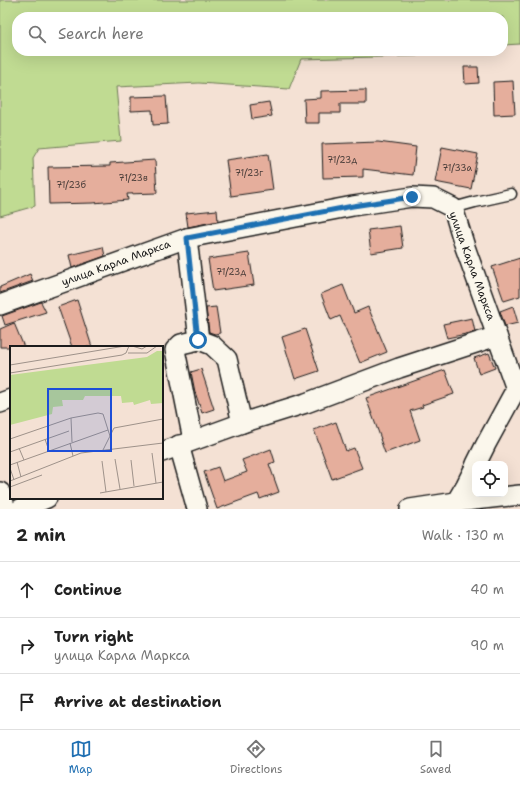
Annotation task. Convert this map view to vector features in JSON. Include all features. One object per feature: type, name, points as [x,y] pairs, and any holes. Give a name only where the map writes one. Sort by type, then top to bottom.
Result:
[{"type":"street","name":"улица Карла Маркса","points":[[0,305],[187,238],[353,206],[412,197],[434,198],[453,208],[465,247],[516,389]]},
{"type":"street","points":[[187,238],[198,340]]},
{"type":"street","name":"улица Карла Маркса","points":[[178,446],[242,423],[306,403],[399,368],[497,336]]},
{"type":"street","points":[[197,509],[178,446],[169,351],[181,344],[198,340],[212,345],[227,359],[242,423]]},
{"type":"street","points":[[478,461],[516,389],[520,364]]},
{"type":"street","points":[[0,403],[10,399]]},
{"type":"street","points":[[456,502],[472,473]]},
{"type":"street","points":[[0,492],[6,509]]},
{"type":"street","points":[[410,509],[520,495]]},
{"type":"street","points":[[20,509],[45,499]]},
{"type":"lane","points":[[453,208],[511,194]]},
{"type":"green space","points":[[0,0],[520,0],[520,44],[508,45],[508,12],[12,12],[12,56],[416,56],[301,59],[289,89],[199,83],[116,87],[121,141],[39,148],[33,158],[35,206],[0,216]]},
{"type":"building","points":[[464,67],[478,67],[479,83],[465,84]]},
{"type":"building","points":[[513,81],[515,114],[494,115],[493,82]]},
{"type":"building","points":[[366,90],[366,104],[340,104],[340,113],[319,113],[319,123],[305,123],[304,99],[321,98],[321,91]]},
{"type":"building","points":[[166,96],[168,124],[153,125],[152,110],[131,111],[131,97]]},
{"type":"building","points":[[269,102],[272,116],[252,119],[250,105]]},
{"type":"building","points":[[378,142],[416,147],[413,175],[363,169],[363,177],[323,178],[322,144]]},
{"type":"building","points":[[442,147],[478,154],[471,189],[435,182]]},
{"type":"building","points":[[268,154],[273,190],[231,196],[226,160]]},
{"type":"building","points":[[155,160],[157,193],[127,194],[128,200],[93,203],[49,204],[48,167],[110,166],[110,163]]},
{"type":"building","points":[[217,210],[218,221],[188,227],[186,213]]},
{"type":"building","points":[[400,226],[403,248],[371,253],[368,230]]},
{"type":"building","points":[[103,247],[105,256],[72,268],[69,255]]},
{"type":"building","points":[[249,253],[254,285],[213,291],[208,259]]},
{"type":"building","points":[[520,258],[520,296],[504,301],[492,267]]},
{"type":"building","points":[[30,274],[33,281],[0,293],[0,287]]},
{"type":"building","points":[[343,285],[354,313],[368,307],[387,352],[360,363],[340,316],[331,320],[321,294]]},
{"type":"building","points":[[77,300],[92,346],[72,346],[58,307]]},
{"type":"building","points":[[41,302],[46,312],[5,325],[2,316]]},
{"type":"building","points":[[513,306],[518,323],[505,326],[500,311]]},
{"type":"building","points":[[216,307],[220,333],[215,334],[209,332],[206,308]]},
{"type":"building","points":[[472,318],[475,332],[447,338],[443,324]]},
{"type":"building","points":[[14,323],[24,346],[0,347],[0,329]]},
{"type":"building","points":[[305,329],[319,371],[295,379],[282,337]]},
{"type":"building","points":[[489,353],[495,368],[479,374],[474,358]]},
{"type":"building","points":[[201,369],[214,409],[202,413],[195,392],[191,372]]},
{"type":"building","points":[[445,370],[454,394],[422,405],[423,407],[410,411],[420,440],[385,453],[366,398]]},
{"type":"building","points":[[336,422],[346,451],[354,448],[362,468],[332,479],[314,430]]},
{"type":"building","points":[[271,449],[275,462],[269,464],[279,492],[260,499],[258,494],[217,509],[204,472],[218,467],[223,481],[247,472],[242,460]]},
{"type":"route","points":[[198,340],[187,238],[353,206],[412,197]]}]
